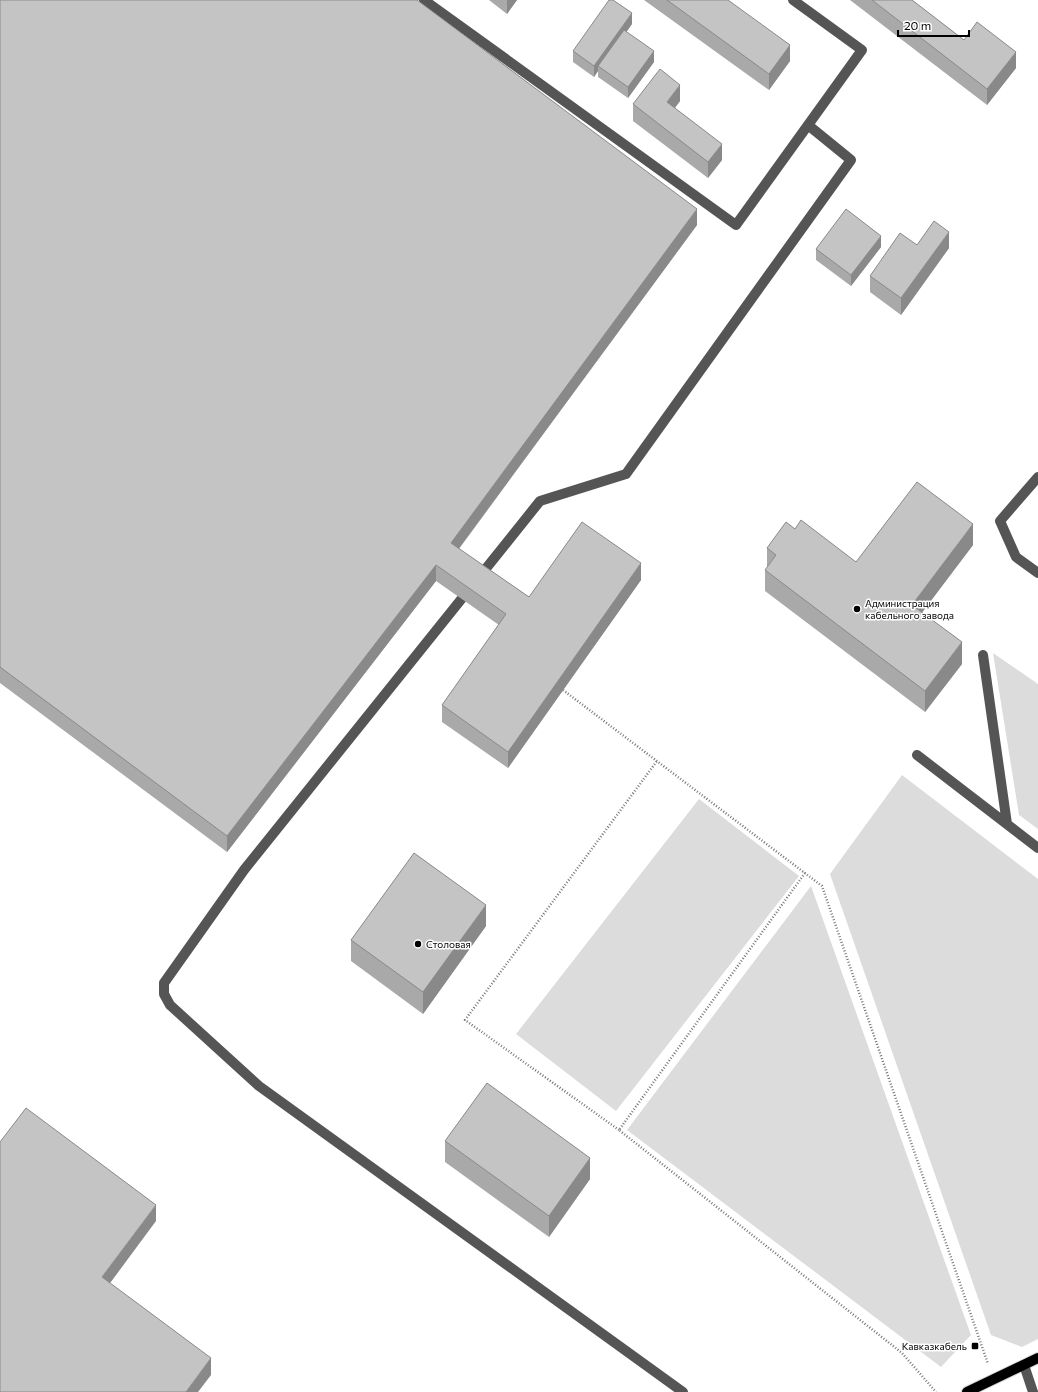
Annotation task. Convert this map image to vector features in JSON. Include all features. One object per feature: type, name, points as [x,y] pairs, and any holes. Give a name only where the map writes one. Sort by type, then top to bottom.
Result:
[{"type":"main road","points":[[967,1392],[1038,1358]]},
{"type":"lane","points":[[424,0],[736,225],[862,50],[793,0]]},
{"type":"lane","points":[[683,1392],[259,1086],[170,1005],[164,994],[164,983],[244,870],[540,501],[626,474],[851,160],[808,125]]},
{"type":"lane","points":[[1038,477],[1000,522],[1016,556],[1038,573]]},
{"type":"lane","points":[[983,655],[1007,824]]},
{"type":"lane","points":[[917,755],[1038,848]]},
{"type":"lane","points":[[1024,1365],[1033,1392]]},
{"type":"path","points":[[563,690],[822,886],[993,1379]]},
{"type":"path","points":[[657,760],[465,1020],[619,1130],[902,1353],[936,1392]]},
{"type":"path","points":[[619,1130],[805,873]]},
{"type":"shaded area","points":[[993,653],[1038,684],[1038,829],[1019,815]]},
{"type":"shaded area","points":[[902,775],[1038,879],[1038,1339],[1022,1347],[991,1335],[830,874]]},
{"type":"shaded area","points":[[699,799],[799,876],[616,1111],[516,1034]]},
{"type":"shaded area","points":[[811,886],[971,1335],[941,1367],[627,1130]]},
{"type":"building","points":[[0,0],[417,0],[697,209],[451,543],[529,597],[582,522],[641,563],[508,752],[442,705],[506,614],[436,565],[227,836],[0,667]]},
{"type":"building","points":[[609,0],[613,0],[632,13],[594,66],[573,51]]},
{"type":"building","points":[[667,0],[728,0],[790,45],[769,74]]},
{"type":"building","points":[[872,0],[912,0],[964,40],[977,22],[1016,52],[987,89]]},
{"type":"building","points":[[624,30],[654,51],[628,87],[598,66]]},
{"type":"building","points":[[660,69],[680,85],[667,102],[722,144],[708,162],[633,104]]},
{"type":"building","points":[[846,209],[881,236],[851,275],[816,249]]},
{"type":"building","points":[[934,221],[949,232],[901,298],[870,276],[900,233],[917,245]]},
{"type":"building","name":"Администрация кабельного завода","points":[[917,482],[973,524],[912,605],[962,642],[925,691],[765,570],[776,555],[767,548],[786,522],[795,529],[801,520],[856,562]]},
{"type":"building","name":"Столовая","points":[[414,853],[486,905],[423,992],[351,940]]},
{"type":"building","points":[[487,1083],[590,1158],[549,1216],[445,1141]]},
{"type":"building","points":[[26,1108],[156,1205],[102,1277],[211,1358],[186,1392],[0,1392],[0,1142]]},
{"type":"place","name":"Администрация кабельного завода","points":[[857,609]]},
{"type":"place","name":"Столовая","points":[[418,944]]},
{"type":"place","name":"Кавказкабель","points":[[975,1346]]}]
